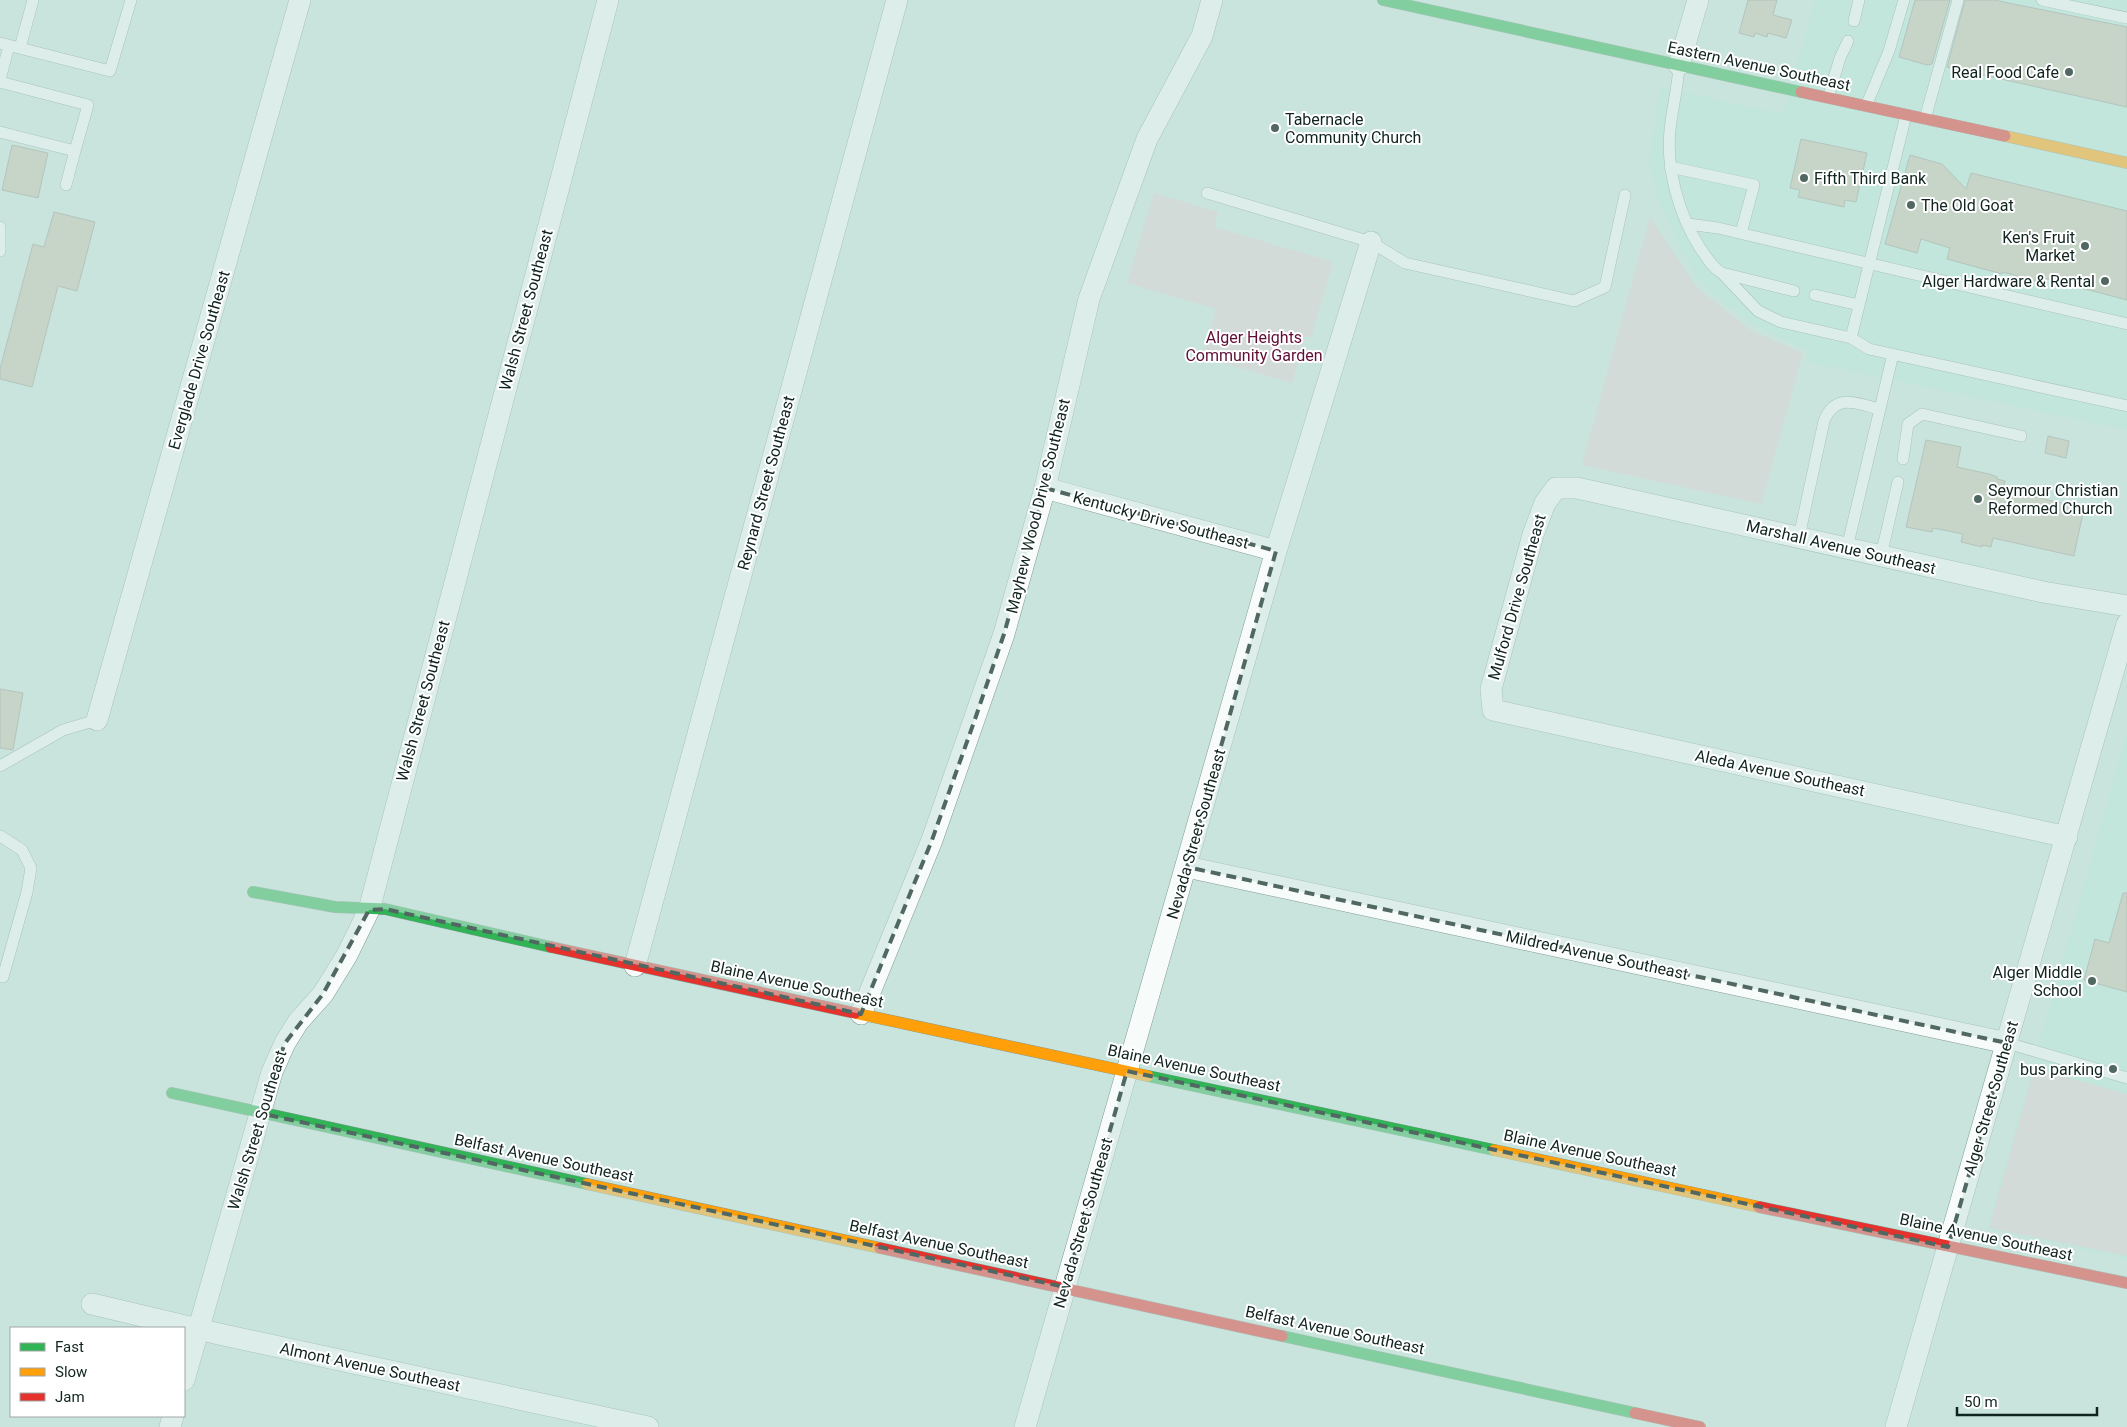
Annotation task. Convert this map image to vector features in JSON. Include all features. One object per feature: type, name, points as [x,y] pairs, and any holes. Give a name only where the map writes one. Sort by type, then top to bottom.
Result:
[{"type":"street","name":"Everglade Drive Southeast","points":[[97,720],[300,0]]},
{"type":"street","name":"Walsh Street Southeast","points":[[185,1376],[272,1072],[285,1043],[298,1022],[323,994],[347,955],[368,910],[608,0]]},
{"type":"street","name":"Reynard Street Southeast","points":[[635,966],[897,0]]},
{"type":"street","name":"Mayhew Wood Drive Southeast","points":[[860,1014],[932,840],[1004,634],[1045,488],[1089,299],[1147,139],[1202,36],[1212,0]]},
{"type":"street","name":"Eastern Avenue Southeast","points":[[1383,0],[2127,163]]},
{"type":"street","points":[[1679,65],[1698,0]]},
{"type":"street","name":"Nevada Street Southeast","points":[[1025,1427],[1276,551],[1371,242]]},
{"type":"street","name":"Kentucky Drive Southeast","points":[[1045,488],[1276,551]]},
{"type":"street","name":"Marshall Avenue Southeast","points":[[1556,488],[1577,488],[2043,592],[2127,606]]},
{"type":"street","name":"Mulford Drive Southeast","points":[[1493,710],[1491,689],[1533,535],[1545,503],[1556,488]]},
{"type":"street","name":"Alger Street Southeast","points":[[1896,1427],[2127,624]]},
{"type":"street","name":"Aleda Avenue Southeast","points":[[1493,710],[2067,837]]},
{"type":"street","name":"Mildred Avenue Southeast","points":[[1187,867],[2007,1043]]},
{"type":"street","name":"Blaine Avenue Southeast","points":[[253,892],[313,905],[354,910],[385,909],[635,966],[1948,1247],[2127,1283]]},
{"type":"street","name":"Belfast Avenue Southeast","points":[[172,1093],[1700,1427]]},
{"type":"street","name":"Almont Avenue Southeast","points":[[92,1304],[198,1330],[648,1427]]},
{"type":"lane","points":[[33,0],[9,46],[0,80],[88,105],[66,185]]},
{"type":"lane","points":[[9,46],[110,72],[131,0]]},
{"type":"lane","points":[[1854,21],[1859,0]]},
{"type":"lane","points":[[1866,106],[1889,51],[1904,0]]},
{"type":"lane","points":[[1925,119],[1958,0]]},
{"type":"lane","points":[[2042,0],[2127,18]]},
{"type":"lane","points":[[1828,98],[1840,58],[1848,41]]},
{"type":"lane","points":[[1679,65],[1678,87],[1670,131],[1670,166],[1678,197],[1692,235],[1715,270],[1794,291]]},
{"type":"lane","points":[[1851,338],[1906,115]]},
{"type":"lane","points":[[0,132],[75,151]]},
{"type":"lane","points":[[1670,166],[1754,185],[1741,234]]},
{"type":"lane","points":[[1207,193],[1371,242],[1405,264],[1574,300],[1606,287],[1625,195]]},
{"type":"lane","points":[[1688,224],[1869,262],[2127,324]]},
{"type":"lane","points":[[0,227],[0,251]]},
{"type":"lane","points":[[1722,273],[1758,311],[1781,322],[1851,338],[1869,349],[2127,406]]},
{"type":"lane","points":[[1815,295],[1859,305]]},
{"type":"lane","points":[[1846,548],[1893,354]]},
{"type":"lane","points":[[1799,537],[1828,410],[1835,404],[1849,402],[1879,408]]},
{"type":"lane","points":[[1903,458],[1908,424],[1922,414],[2021,436]]},
{"type":"lane","points":[[1881,556],[1898,482]]},
{"type":"lane","points":[[0,766],[63,730],[97,720]]},
{"type":"lane","points":[[0,836],[22,850],[31,868],[27,892],[3,977]]},
{"type":"lane","points":[[2007,1043],[2127,1078]]},
{"type":"highlighted area","points":[[1045,488],[1276,551],[1187,867],[2007,1043],[1948,1247],[1127,1071],[1065,1287],[259,1113],[285,1043],[323,994],[369,910],[385,909],[861,1014],[932,840],[974,722],[1004,634]]},
{"type":"shaded area","points":[[1815,0],[2127,0],[2127,430],[1805,361],[1808,351],[1758,327],[1728,306],[1700,282],[1682,252],[1660,205],[1649,163],[1660,87],[1783,114]]},
{"type":"shaded area","name":"Alger Middle School","points":[[2127,732],[2127,1259],[1987,1229]]},
{"type":"green space","name":"Alger Heights Community Garden","points":[[1154,193],[1218,212],[1214,227],[1333,262],[1311,337],[1305,336],[1292,383],[1203,357],[1216,309],[1127,283]]},
{"type":"green space","points":[[1650,217],[1696,287],[1752,331],[1803,353],[1761,504],[1582,465]]},
{"type":"green space","points":[[2034,1068],[2127,1094],[2127,1256],[1989,1228]]},
{"type":"building","points":[[1748,0],[1777,0],[1773,15],[1792,20],[1786,38],[1768,33],[1767,37],[1755,33],[1754,37],[1739,33]]},
{"type":"building","points":[[1915,0],[1950,0],[1932,64],[1927,65],[1899,57]]},
{"type":"building","points":[[1965,0],[1994,0],[2127,27],[2127,107],[1947,67]]},
{"type":"building","points":[[1801,139],[1867,153],[1856,202],[1845,200],[1844,207],[1798,197],[1800,190],[1790,188]]},
{"type":"building","points":[[12,145],[48,153],[38,198],[2,190]]},
{"type":"building","points":[[1910,155],[1942,164],[1966,189],[1971,173],[2127,211],[2127,300],[2036,276],[2035,281],[1947,259],[1950,248],[1921,239],[1917,253],[1885,244]]},
{"type":"building","points":[[54,212],[95,222],[77,291],[58,286],[32,387],[0,379],[0,369],[33,244],[44,247]]},
{"type":"building","points":[[2048,436],[2069,441],[2066,458],[2045,453]]},
{"type":"building","name":"Seymour Christian Reformed Church","points":[[1926,440],[1961,447],[1957,467],[1989,474],[2005,481],[2003,490],[2084,508],[2074,556],[1993,538],[1991,547],[1982,545],[1982,547],[1961,542],[1963,534],[1933,528],[1932,532],[1906,527]]},
{"type":"building","points":[[0,689],[23,693],[13,750],[0,748]]},
{"type":"building","points":[[2123,893],[2127,893],[2127,992],[2084,980],[2095,939],[2109,943]]},
{"type":"traffic: fast","points":[[1383,0],[1801,92]]},
{"type":"traffic: fast","points":[[253,892],[335,907],[385,909],[551,947]]},
{"type":"traffic: fast","points":[[1148,1076],[1494,1150]]},
{"type":"traffic: fast","points":[[172,1093],[587,1184]]},
{"type":"traffic: fast","points":[[1282,1336],[1635,1413]]},
{"type":"traffic: slow","points":[[2005,136],[2127,163]]},
{"type":"traffic: slow","points":[[855,1013],[1148,1076]]},
{"type":"traffic: slow","points":[[1494,1150],[1759,1207]]},
{"type":"traffic: slow","points":[[587,1184],[880,1248]]},
{"type":"traffic: jam","points":[[1801,92],[2005,136]]},
{"type":"traffic: jam","points":[[551,947],[855,1013]]},
{"type":"traffic: jam","points":[[1759,1207],[2127,1283]]},
{"type":"traffic: jam","points":[[880,1248],[1282,1336]]},
{"type":"traffic: jam","points":[[1635,1413],[1700,1427]]},
{"type":"place","name":"Real Food Cafe","points":[[2069,72]]},
{"type":"place","name":"Tabernacle Community Church","points":[[1275,128]]},
{"type":"place","name":"Fifth Third Bank","points":[[1804,178]]},
{"type":"place","name":"The Old Goat","points":[[1911,205]]},
{"type":"place","name":"Ken's Fruit Market","points":[[2085,246]]},
{"type":"place","name":"Alger Hardware & Rental","points":[[2105,281]]},
{"type":"place","name":"Seymour Christian Reformed Church","points":[[1978,499]]},
{"type":"place","name":"Alger Middle School","points":[[2092,981]]},
{"type":"place","name":"bus parking","points":[[2113,1069]]}]
